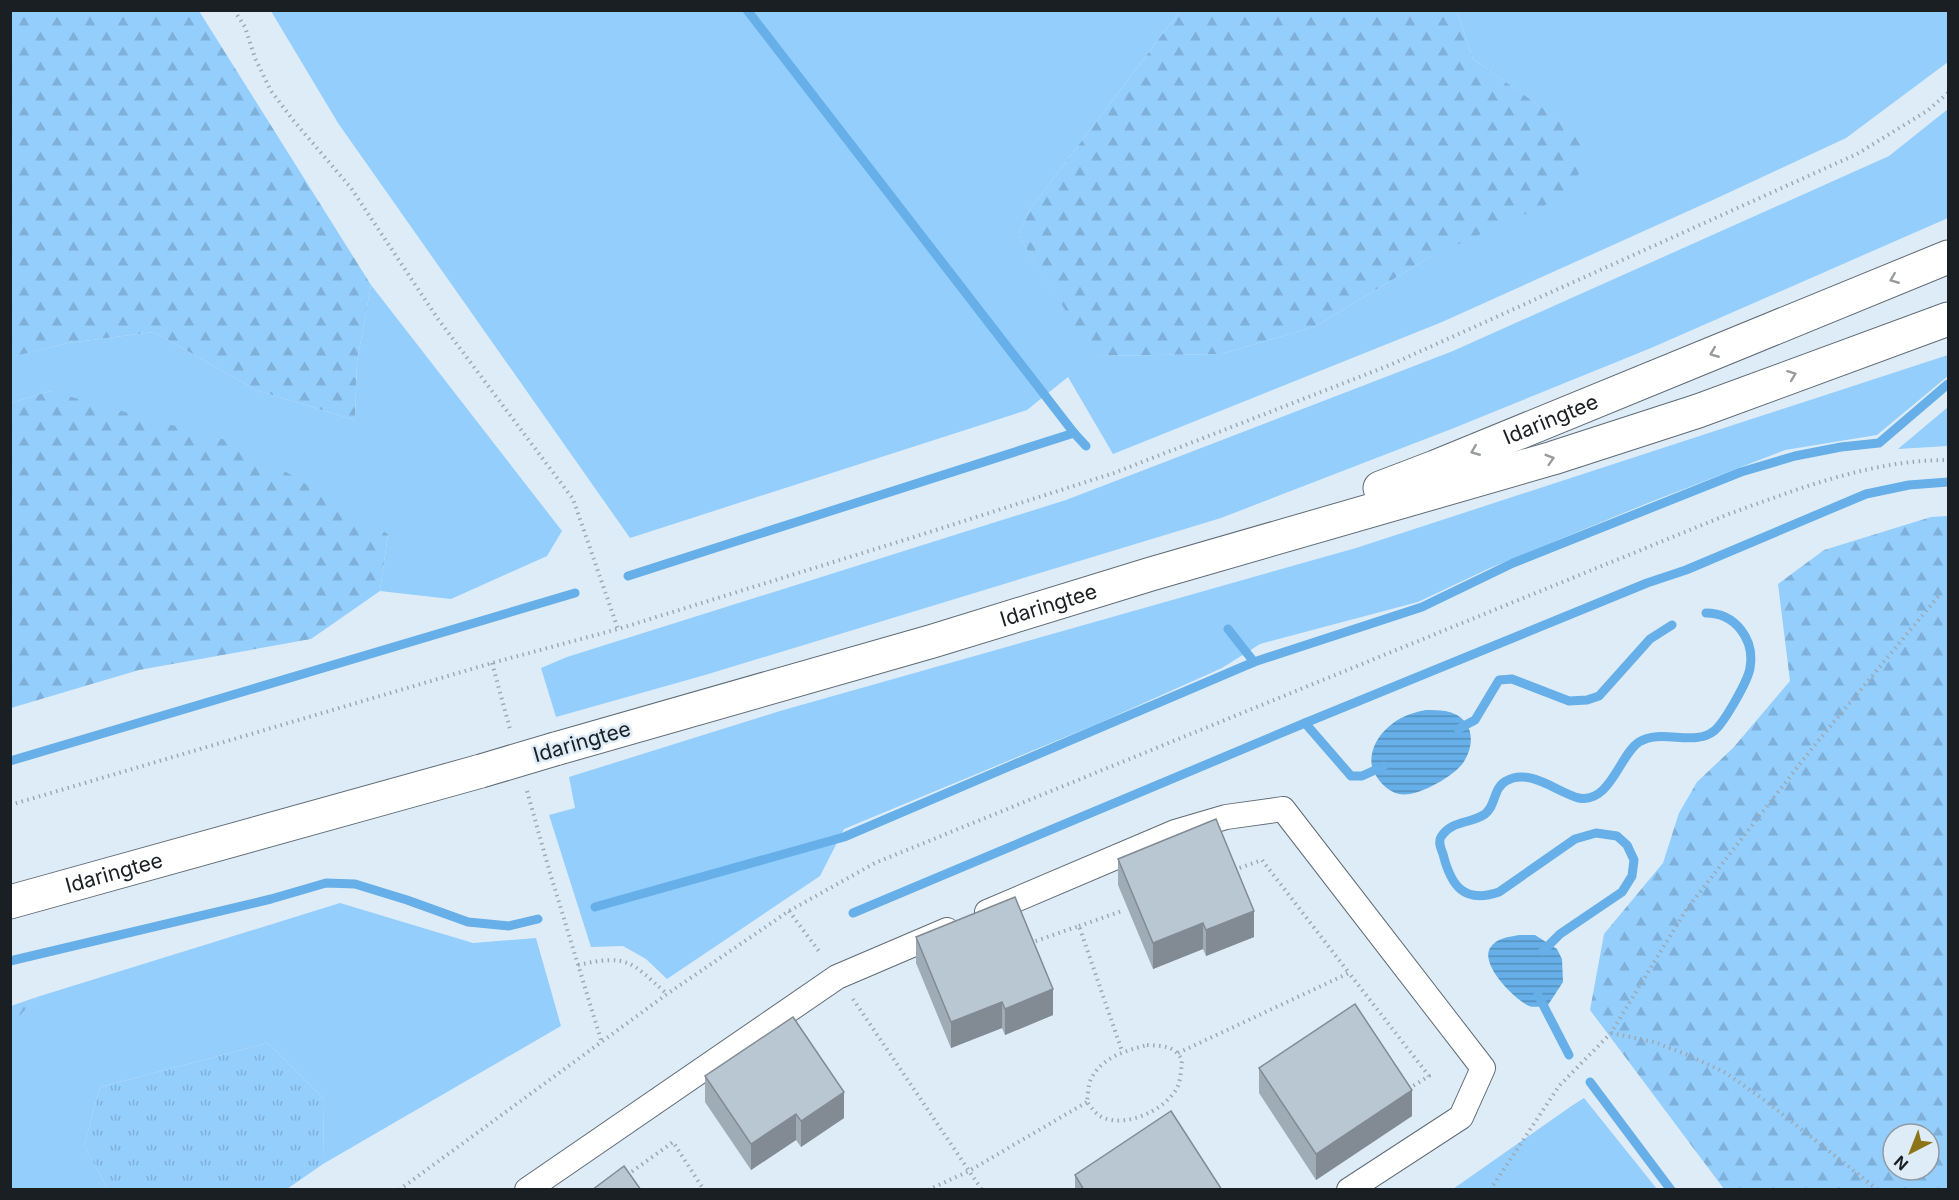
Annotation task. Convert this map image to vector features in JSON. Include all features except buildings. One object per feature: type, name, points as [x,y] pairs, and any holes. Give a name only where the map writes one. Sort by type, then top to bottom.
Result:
[{"type":"main road","name":"Idaringtee","points":[[1151,574],[1435,467],[1948,257]]},
{"type":"main road","name":"Idaringtee","points":[[10,902],[481,771],[933,641],[1151,574],[1553,458],[1698,411],[1948,319]]},
{"type":"street","points":[[527,1190],[837,977],[1175,832],[1226,817],[1283,809],[1483,1068],[1461,1117],[1349,1190]]},
{"type":"path","points":[[234,10],[245,27],[255,58],[272,90],[293,120],[351,188],[438,320],[573,499],[618,629]]},
{"type":"path","points":[[10,805],[492,663],[618,629],[1114,473],[1390,364],[1857,154],[1927,111],[1948,93]]},
{"type":"path","points":[[399,1190],[666,994],[789,911],[886,859],[1729,514],[1809,484],[1864,470],[1948,460]]},
{"type":"path","points":[[1490,1190],[1559,1086],[1611,1033],[1692,902],[1814,746],[1941,593]]},
{"type":"path","points":[[492,663],[510,730]]},
{"type":"path","points":[[525,785],[601,1040]]},
{"type":"path","points":[[1231,871],[1262,860],[1429,1076],[1402,1093]]},
{"type":"path","points":[[789,911],[837,977],[981,1190]]},
{"type":"path","points":[[1030,943],[1122,911]]},
{"type":"path","points":[[1079,926],[1122,1052]]},
{"type":"path","points":[[578,965],[605,959],[626,962],[637,967],[666,994]]},
{"type":"path","points":[[1178,1053],[1349,973]]},
{"type":"path","points":[[1611,1033],[1654,1042],[1726,1073],[1767,1102],[1878,1190]]},
{"type":"path","points":[[1147,1045],[1167,1046],[1178,1053],[1182,1060],[1178,1086],[1169,1099],[1141,1116],[1106,1119],[1097,1114],[1087,1102],[1090,1080],[1102,1064],[1122,1052],[1147,1045]]},
{"type":"path","points":[[928,1190],[969,1171],[1087,1102]]},
{"type":"path","points":[[625,1176],[672,1142],[704,1190]]},
{"type":"green space","points":[[10,11],[199,11],[371,285],[357,362],[355,420],[256,390],[154,332],[68,343],[11,357]]},
{"type":"green space","points":[[271,11],[1180,11],[1031,208],[1018,235],[1095,356],[1222,354],[1316,326],[1430,257],[1591,143],[1473,59],[1457,11],[1948,11],[1948,62],[1846,138],[1442,322],[1113,454],[1068,377],[1027,410],[630,538],[338,123]]},
{"type":"green space","points":[[1180,11],[1457,11],[1473,59],[1592,143],[1570,194],[1430,257],[1316,326],[1222,354],[1094,356],[1018,235],[1031,208]]},
{"type":"green space","points":[[1948,109],[1948,218],[1651,348],[1454,428],[1221,518],[705,675],[556,717],[541,668],[567,657],[1066,500],[1453,351],[1889,156]]},
{"type":"green space","points":[[371,285],[562,531],[547,556],[451,599],[380,591],[388,534],[50,391],[11,403],[10,357],[68,343],[154,332],[256,390],[355,420],[357,362]]},
{"type":"green space","points":[[1948,355],[1948,376],[1877,435],[1785,450],[1490,568],[1418,602],[1260,644],[1222,668],[1097,724],[844,829],[820,876],[667,979],[646,959],[623,946],[591,947],[549,815],[575,808],[569,777],[780,711],[1356,548]]},
{"type":"green space","points":[[50,391],[240,444],[388,534],[380,591],[311,639],[139,670],[11,708],[11,403]]},
{"type":"green space","points":[[1948,407],[1948,446],[1898,449]]},
{"type":"green space","points":[[1948,516],[1948,1189],[1724,1189],[1590,1010],[1604,934],[1663,863],[1679,813],[1697,782],[1733,748],[1790,681],[1778,584],[1824,550],[1931,517]]},
{"type":"green space","points":[[340,903],[473,943],[536,938],[561,1026],[323,1164],[324,1099],[268,1043],[100,1087],[84,1146],[108,1189],[11,1190],[10,1025],[37,997]]},
{"type":"green space","points":[[37,997],[11,1025],[11,1006]]},
{"type":"green space","points":[[268,1043],[324,1099],[323,1164],[287,1189],[108,1189],[84,1146],[100,1087]]},
{"type":"green space","points":[[1584,1098],[1657,1189],[1453,1189],[1570,1107]]},
{"type":"shaded area","points":[[1426,710],[1445,711],[1462,718],[1470,731],[1470,747],[1458,769],[1434,785],[1415,793],[1395,793],[1385,787],[1375,774],[1371,760],[1373,750],[1380,736],[1395,722]]},
{"type":"shaded area","points":[[1519,935],[1535,935],[1557,949],[1562,959],[1563,982],[1548,1005],[1534,1007],[1523,1002],[1500,981],[1490,963],[1488,955],[1490,948],[1496,942]]},
{"type":"waterway","points":[[747,10],[1074,433]]},
{"type":"waterway","points":[[595,907],[844,837],[1254,662],[1422,607],[1513,563],[1741,472],[1795,456],[1841,447],[1879,443],[1948,384]]},
{"type":"waterway","points":[[628,576],[1074,433],[1086,446]]},
{"type":"waterway","points":[[853,913],[1305,723],[1647,583],[1686,570],[1866,494],[1909,485],[1948,482]]},
{"type":"waterway","points":[[10,761],[575,593]]},
{"type":"waterway","points":[[1543,951],[1560,934],[1622,892],[1632,876],[1634,860],[1627,845],[1617,836],[1596,833],[1575,839],[1499,892],[1477,896],[1461,889],[1450,875],[1441,848],[1441,837],[1450,828],[1480,817],[1489,811],[1499,788],[1506,781],[1524,777],[1534,779],[1579,798],[1590,798],[1607,786],[1632,748],[1639,742],[1657,737],[1697,738],[1714,731],[1724,720],[1740,692],[1750,668],[1751,657],[1746,638],[1734,623],[1716,614],[1706,613]]},
{"type":"waterway","points":[[1458,729],[1475,720],[1499,680],[1512,679],[1569,701],[1587,700],[1599,696],[1650,639],[1672,625]]},
{"type":"waterway","points":[[1228,629],[1254,662]]},
{"type":"waterway","points":[[1305,723],[1351,776],[1362,776],[1384,766]]},
{"type":"waterway","points":[[10,961],[271,899],[326,883],[355,884],[468,922],[509,926],[538,919]]},
{"type":"waterway","points":[[1538,995],[1569,1055]]},
{"type":"waterway","points":[[1590,1082],[1671,1190]]}]
